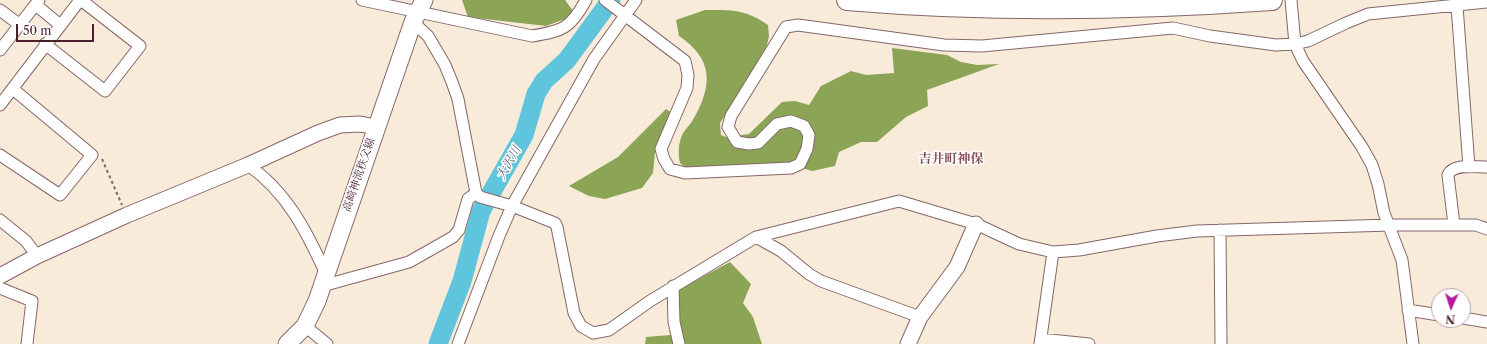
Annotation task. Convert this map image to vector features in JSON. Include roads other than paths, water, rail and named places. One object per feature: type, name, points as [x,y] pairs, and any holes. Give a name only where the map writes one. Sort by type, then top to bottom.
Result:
[{"type":"highway","points":[[847,0],[985,7],[1111,7],[1272,0]]},
{"type":"main road","name":"高崎神流秩父線","points":[[287,344],[305,326],[312,314],[376,127],[418,11]]},
{"type":"street","points":[[0,105],[45,44],[80,0],[140,46],[105,91],[45,44]]},
{"type":"street","points":[[362,0],[532,36],[553,33],[572,23],[586,0]]},
{"type":"street","points":[[605,0],[685,61],[688,75],[687,88],[661,149],[664,159],[670,169],[685,173],[791,168],[800,164],[807,149],[809,135],[804,126],[791,121],[777,124],[758,143],[749,144],[737,142],[728,127],[731,116],[786,27],[798,25],[944,44],[982,46],[1173,28],[1210,36],[1276,45],[1295,39],[1308,41],[1346,22],[1368,14],[1487,2]]},
{"type":"street","points":[[458,344],[512,206],[594,59],[636,0]]},
{"type":"street","points":[[1291,0],[1295,39],[1303,61],[1362,146],[1372,165],[1378,184],[1384,213],[1390,225],[1402,260],[1413,344]]},
{"type":"street","points":[[0,50],[37,2],[60,25]]},
{"type":"street","points":[[1456,6],[1469,167]]},
{"type":"street","points":[[0,10],[20,25]]},
{"type":"street","points":[[418,11],[428,36],[445,65],[458,99],[476,193],[480,196],[550,220],[557,227],[574,313],[581,326],[588,331],[601,333],[609,330],[673,286],[756,237],[899,201],[976,224],[1019,244],[1053,252],[1079,250],[1164,235],[1220,230],[1390,225],[1476,225],[1487,229]]},
{"type":"street","points":[[0,155],[60,196],[92,155],[13,89]]},
{"type":"street","points":[[0,276],[37,256],[127,215],[340,125],[360,124],[376,127]]},
{"type":"street","points":[[248,165],[265,177],[288,203],[303,227],[324,280],[409,262],[452,237],[459,230],[468,199],[476,193]]},
{"type":"street","points":[[1454,226],[1448,175],[1454,168],[1487,167]]},
{"type":"street","points":[[0,220],[26,241],[37,256]]},
{"type":"street","points":[[908,344],[920,317],[957,267],[976,224]]},
{"type":"street","points":[[1220,230],[1221,344]]},
{"type":"street","points":[[756,237],[781,251],[809,274],[821,281],[920,317]]},
{"type":"street","points":[[1053,252],[1041,342],[1088,344]]},
{"type":"street","points":[[673,286],[674,322],[678,344]]},
{"type":"street","points":[[0,288],[32,302],[27,344]]},
{"type":"street","points":[[1408,310],[1431,314]]},
{"type":"street","points":[[1471,319],[1487,322]]},
{"type":"street","points":[[305,326],[327,344]]},
{"type":"waterway","name":"大沢川","points":[[438,344],[462,281],[481,211],[524,135],[536,94],[544,81],[567,60],[611,0]]},
{"type":"district","name":"吉井町神保","points":[[951,159]]}]
